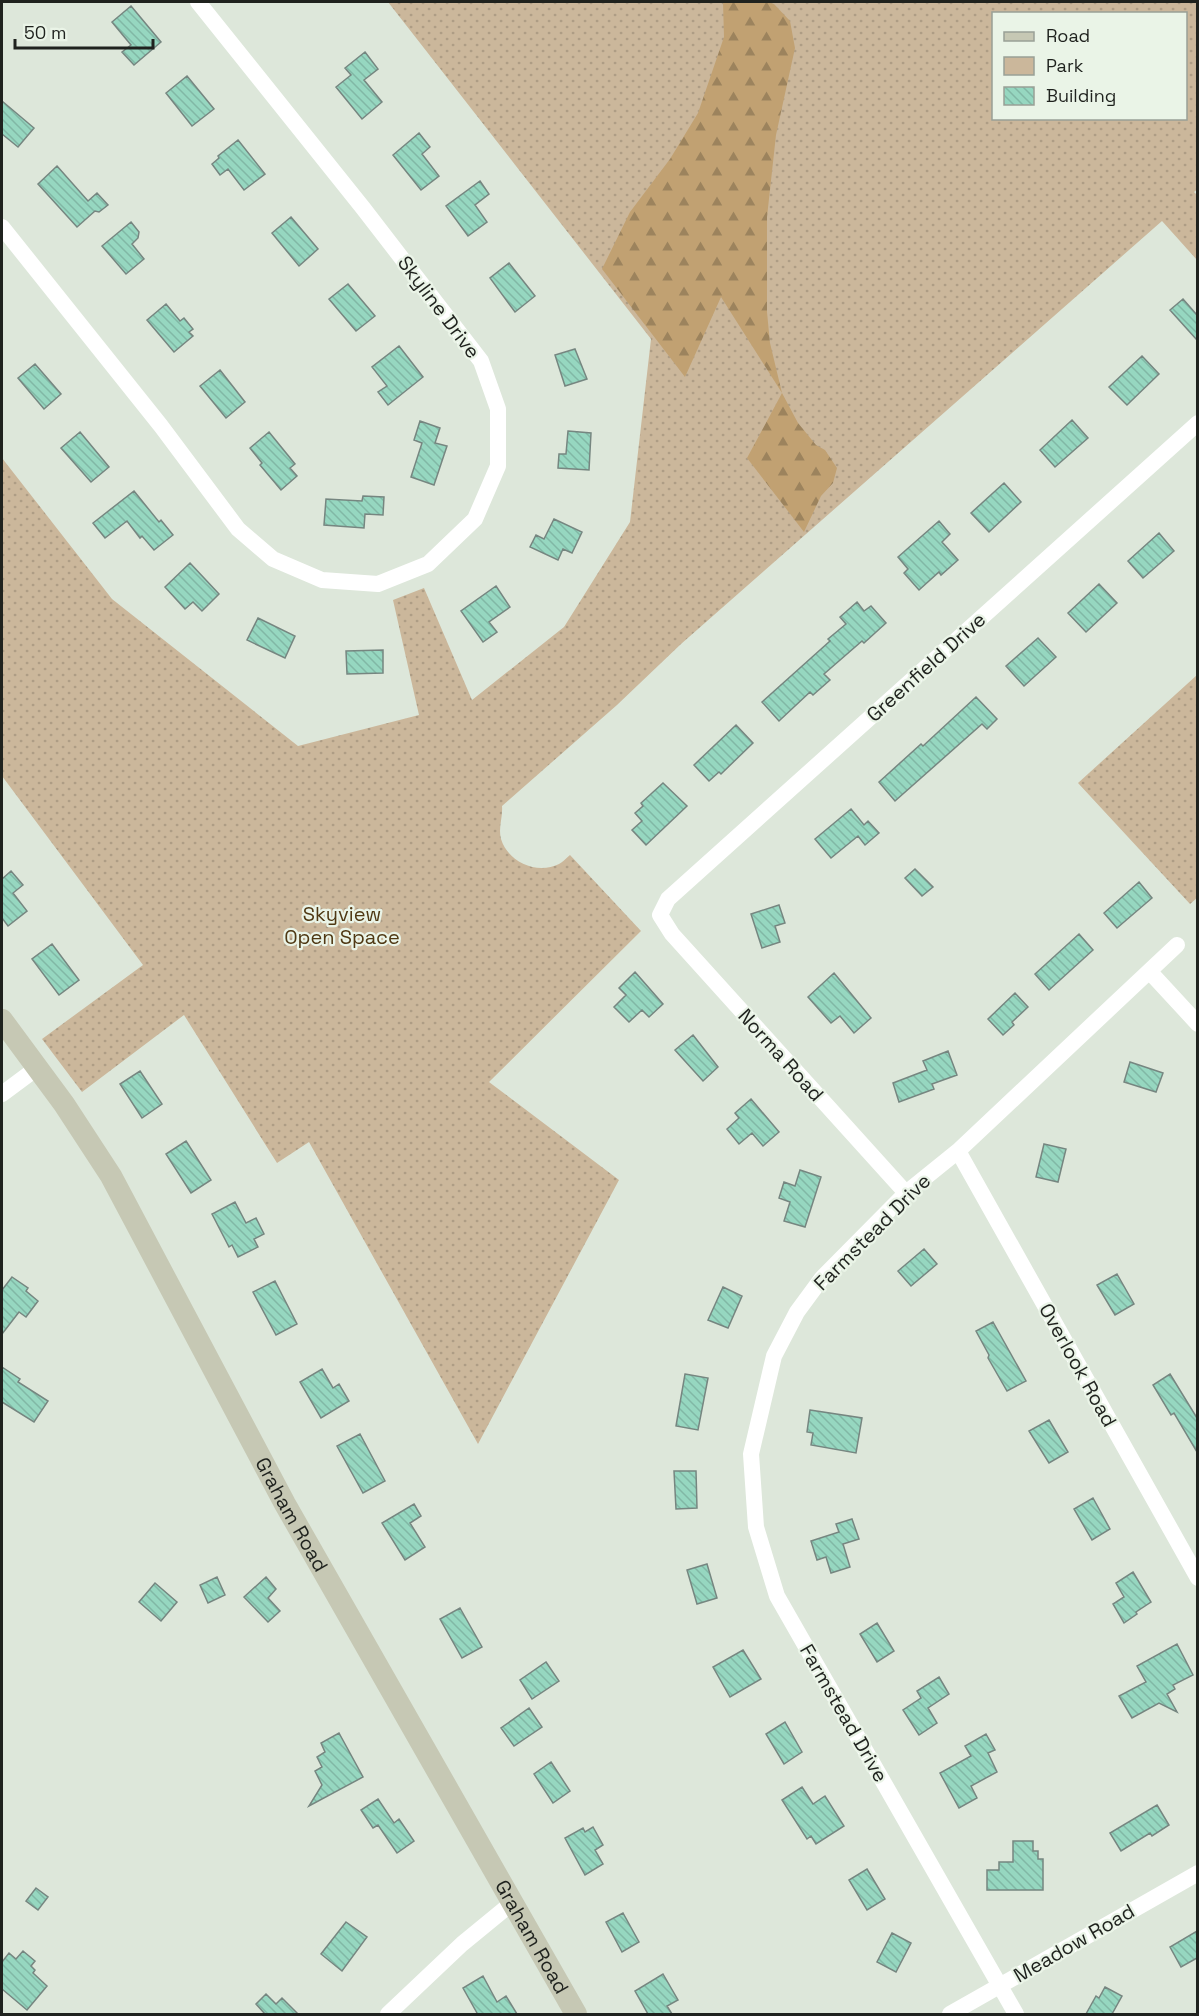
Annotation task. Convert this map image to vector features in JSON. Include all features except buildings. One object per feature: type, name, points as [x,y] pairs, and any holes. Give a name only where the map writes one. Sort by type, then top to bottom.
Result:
[{"type":"street","name":"Skyline Drive","points":[[2,227],[160,426],[238,529],[273,559],[322,580],[378,584],[428,564],[475,519],[498,466],[498,409],[481,361],[363,208],[198,2]]},
{"type":"street","name":"Greenfield Drive","points":[[660,915],[668,899],[1197,423]]},
{"type":"street","name":"Norma Road","points":[[660,915],[672,934],[906,1193]]},
{"type":"street","name":"Farmstead Drive","points":[[1016,2014],[777,1596],[756,1527],[751,1454],[774,1356],[796,1312],[822,1278],[906,1193],[958,1151],[1177,945]]},
{"type":"street","points":[[1150,972],[1197,1024]]},
{"type":"street","name":"Graham Road","points":[[2,1020],[64,1104],[111,1176],[285,1504],[576,2014]]},
{"type":"street","points":[[2,1094],[37,1068]]},
{"type":"street","name":"Overlook Road","points":[[958,1151],[1197,1578]]},
{"type":"street","name":"Meadow Road","points":[[950,2014],[1197,1873]]},
{"type":"street","points":[[388,2014],[462,1944],[512,1903]]},
{"type":"green space","name":"Skyview Open Space","points":[[388,2],[1197,2],[1198,189],[1194,192],[1198,196],[1197,260],[1162,221],[681,644],[617,705],[502,806],[500,835],[510,854],[524,864],[542,868],[559,864],[570,855],[641,931],[489,1082],[619,1180],[478,1444],[309,1142],[277,1163],[184,1015],[82,1092],[42,1039],[143,965],[2,776],[2,458],[112,599],[298,746],[419,715],[393,600],[424,588],[472,700],[564,627],[630,522],[651,339]]},
{"type":"green space","points":[[723,2],[774,4],[790,21],[795,48],[776,135],[767,217],[767,312],[770,343],[782,393],[721,297],[685,377],[602,269],[630,212],[670,159],[698,113],[724,37]]},
{"type":"green space","points":[[782,393],[798,423],[816,445],[825,450],[837,468],[833,483],[821,496],[804,532],[747,458]]},
{"type":"green space","points":[[1197,675],[1198,897],[1190,904],[1078,783]]}]
